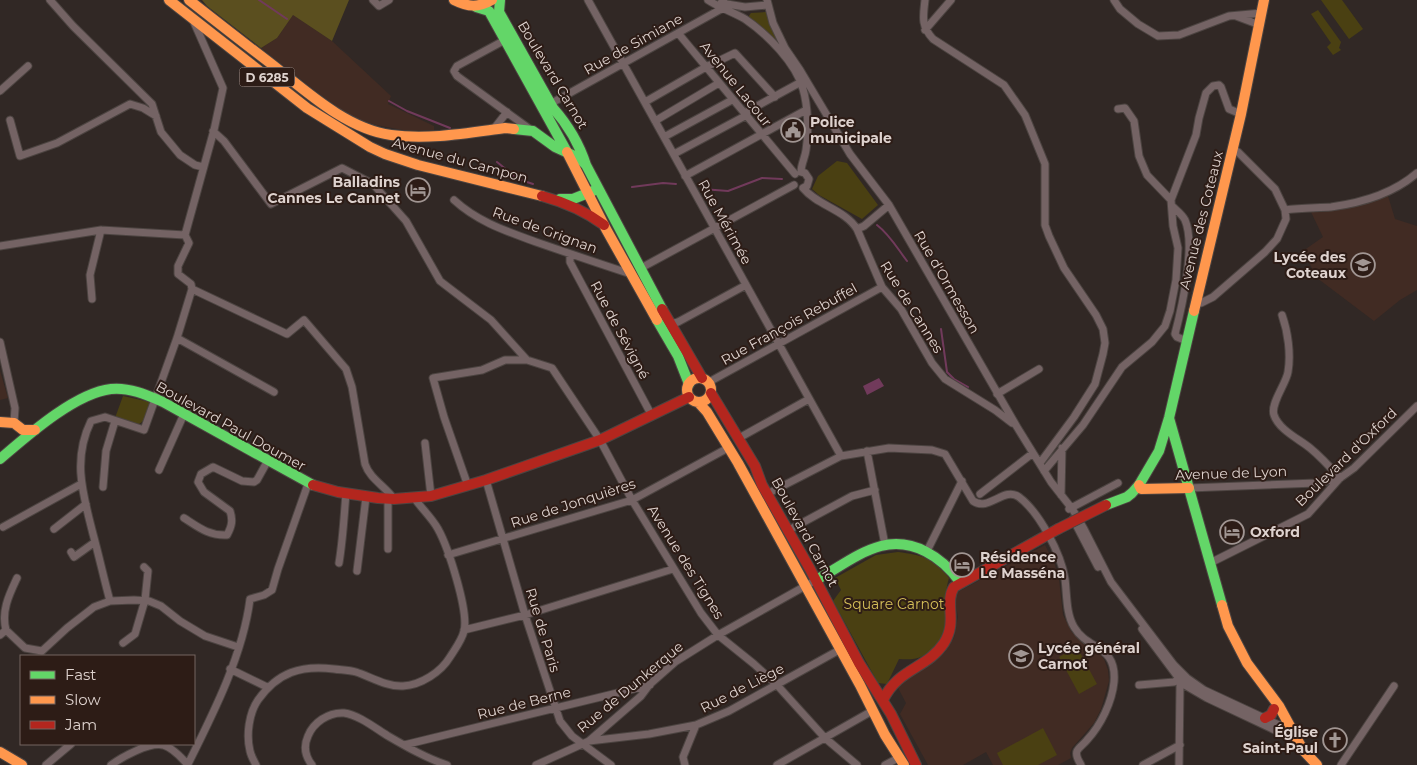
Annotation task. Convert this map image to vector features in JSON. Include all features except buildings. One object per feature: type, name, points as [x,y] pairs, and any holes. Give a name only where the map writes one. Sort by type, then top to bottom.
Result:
[{"type":"main road","name":"Avenue du Campon","points":[[169,0],[307,108],[370,147],[418,165],[554,199],[589,214],[604,225]]},
{"type":"main road","points":[[454,0],[468,7],[476,7],[492,0]]},
{"type":"main road","name":"Boulevard Carnot","points":[[500,0],[499,12],[550,104],[564,121],[581,150],[586,165],[599,187],[636,271],[678,356],[688,384]]},
{"type":"main road","name":"Avenue des Coteaux","points":[[1123,490],[1132,493],[1139,485],[1161,442],[1169,418],[1241,114],[1260,24],[1263,0]]},
{"type":"main road","name":"Avenue du Campon","points":[[193,1],[316,99],[358,126],[389,135],[414,137],[438,137],[513,128],[533,131]]},
{"type":"main road","name":"Boulevard Carnot","points":[[476,7],[489,12],[567,152],[604,225],[706,380]]},
{"type":"main road","points":[[533,131],[555,147],[567,152]]},
{"type":"main road","name":"Boulevard Carnot","points":[[567,152],[579,158],[586,165]]},
{"type":"main road","name":"Avenue du Campon","points":[[554,199],[569,200],[588,194],[599,187]]},
{"type":"main road","points":[[693,379],[706,380],[711,393],[707,399],[694,399],[687,390],[688,384],[693,379]]},
{"type":"main road","name":"Boulevard Paul Doumer","points":[[0,459],[36,430],[80,399],[99,391],[121,388],[140,392],[155,398],[308,484],[366,497],[415,499],[468,486],[600,440],[694,399]]},
{"type":"main road","name":"Boulevard Carnot","points":[[711,393],[755,466],[767,494],[810,569],[859,662],[900,730],[916,765]]},
{"type":"main road","name":"Boulevard Carnot","points":[[694,399],[707,412],[738,463],[841,649],[872,711],[902,761]]},
{"type":"main road","points":[[1169,418],[1232,635],[1266,692],[1271,696],[1289,730]]},
{"type":"main road","points":[[0,422],[17,426],[26,431],[36,430]]},
{"type":"main road","points":[[14,447],[20,437],[17,426]]},
{"type":"main road","points":[[1161,442],[1169,438],[1177,444]]},
{"type":"main road","name":"Avenue des Coteaux","points":[[1048,534],[1106,505],[1142,472],[1154,455]]},
{"type":"main road","points":[[1139,485],[1137,483],[1142,472]]},
{"type":"main road","name":"Avenue de Lyon","points":[[1139,485],[1141,489],[1189,488]]},
{"type":"main road","points":[[883,700],[888,689],[900,676],[928,660],[943,646],[951,627],[950,593],[954,587],[1048,534]]},
{"type":"main road","points":[[816,580],[833,569],[872,550],[885,545],[901,545],[927,551],[947,565],[960,582]]},
{"type":"main road","points":[[810,569],[818,572],[833,569]]},
{"type":"main road","points":[[1266,692],[1267,698],[1274,709],[1316,765]]},
{"type":"main road","points":[[1264,718],[1271,715],[1274,709]]},
{"type":"main road","points":[[0,752],[22,765]]},
{"type":"street","points":[[50,0],[73,26],[152,104],[161,132],[180,156],[194,165],[203,167]]},
{"type":"street","points":[[376,3],[389,0]]},
{"type":"street","name":"Rue Mérimée","points":[[588,0],[841,456]]},
{"type":"street","points":[[704,0],[724,6],[756,27],[785,57],[801,82],[806,110],[806,151],[798,173],[792,178],[794,185],[798,188],[803,188],[808,184],[809,179],[805,174],[798,173]]},
{"type":"street","points":[[925,0],[923,14],[925,30],[933,39],[1004,85],[1025,115],[1045,164],[1045,225],[1048,236],[1064,268],[1096,315],[1103,329],[1104,354],[1095,384],[1074,417],[1040,463]]},
{"type":"street","points":[[925,30],[951,0]]},
{"type":"street","points":[[1114,0],[1120,9],[1138,24],[1158,36],[1179,34],[1233,15],[1262,13]]},
{"type":"street","points":[[1246,13],[1263,0]]},
{"type":"street","points":[[724,6],[739,3],[767,2],[781,42],[816,97],[808,98],[805,101]]},
{"type":"street","points":[[738,15],[739,3]]},
{"type":"street","name":"Rue de Simiane","points":[[550,104],[724,6]]},
{"type":"street","points":[[1233,15],[1260,24]]},
{"type":"street","points":[[110,601],[81,484],[81,452],[84,435],[91,421],[105,417],[144,430],[177,338],[192,289],[191,284],[178,274],[178,266],[189,243],[185,235],[223,88],[192,19]]},
{"type":"street","name":"Avenue Lacour","points":[[678,33],[761,135],[798,173]]},
{"type":"street","points":[[205,45],[204,37],[211,34]]},
{"type":"street","points":[[505,40],[457,66],[454,71],[457,76],[533,131]]},
{"type":"street","points":[[645,102],[706,67],[735,53],[775,97]]},
{"type":"street","points":[[0,91],[28,66]]},
{"type":"street","points":[[674,154],[745,116],[748,111],[801,82]]},
{"type":"street","points":[[655,121],[719,84]]},
{"type":"street","points":[[1044,470],[1083,425],[1122,367],[1152,342],[1165,326],[1176,280],[1178,248],[1173,226],[1171,203],[1196,135],[1202,102],[1208,90],[1212,86],[1219,85],[1229,109],[1241,114]]},
{"type":"street","name":"Rue d'Ormesson","points":[[816,97],[850,154],[889,205],[997,394],[1069,507],[1111,582],[1183,679]]},
{"type":"street","points":[[664,137],[732,100]]},
{"type":"street","points":[[10,120],[20,156],[57,142],[130,104],[144,108],[156,116]]},
{"type":"street","points":[[1118,109],[1125,108],[1134,121],[1139,156],[1147,175],[1185,220],[1189,239],[1185,288],[1175,334],[1187,340]]},
{"type":"street","points":[[685,176],[806,110]]},
{"type":"street","points":[[493,130],[507,112]]},
{"type":"street","points":[[213,132],[224,141],[271,204],[342,168],[373,184],[406,221],[440,281],[491,320],[527,360]]},
{"type":"street","points":[[1195,303],[1201,303],[1213,297],[1265,252],[1277,239],[1286,219],[1285,210],[1275,189],[1233,149]]},
{"type":"street","points":[[1285,210],[1331,207],[1366,199],[1394,189],[1417,174]]},
{"type":"street","points":[[636,271],[794,185]]},
{"type":"street","name":"Rue de Cannes","points":[[803,188],[815,199],[849,218],[857,229],[882,287],[901,309],[932,363],[945,379],[995,410],[1017,427]]},
{"type":"street","name":"Rue de Grignan","points":[[454,200],[466,211],[490,225],[570,254],[636,271]]},
{"type":"street","points":[[857,229],[864,226],[889,205]]},
{"type":"street","points":[[0,246],[101,230],[185,235]]},
{"type":"street","points":[[92,299],[90,275],[101,230]]},
{"type":"street","name":"Rue de Sévigné","points":[[570,254],[570,262],[652,416]]},
{"type":"street","points":[[670,324],[678,322],[746,285]]},
{"type":"street","name":"Rue François Rebuffel","points":[[706,380],[779,344],[882,287]]},
{"type":"street","points":[[192,289],[287,334],[304,320],[346,369],[352,387],[364,464],[370,475],[386,489],[391,499],[388,549]]},
{"type":"street","points":[[1282,315],[1287,334],[1289,366],[1273,413],[1281,426],[1310,448],[1340,478]]},
{"type":"street","points":[[177,338],[274,392]]},
{"type":"street","points":[[0,342],[15,408],[17,426]]},
{"type":"street","points":[[468,486],[444,417],[433,378],[482,370],[505,360],[527,360]]},
{"type":"street","name":"Avenue des Tignes","points":[[527,360],[552,368],[600,440],[632,500],[700,613],[718,635],[777,685],[825,738],[857,765]]},
{"type":"street","points":[[997,394],[1039,370]]},
{"type":"street","points":[[739,438],[809,399]]},
{"type":"street","points":[[995,410],[1003,403]]},
{"type":"street","name":"Boulevard d'Oxford","points":[[1210,564],[1304,516],[1340,478],[1354,468],[1417,406]]},
{"type":"street","points":[[159,470],[184,414]]},
{"type":"street","points":[[103,487],[106,451],[115,421]]},
{"type":"street","points":[[1056,441],[1062,448],[1061,495]]},
{"type":"street","points":[[425,443],[431,496]]},
{"type":"street","name":"Rue de Jonquières","points":[[448,555],[632,500],[728,448]]},
{"type":"street","points":[[767,494],[841,456],[889,448],[915,448],[940,452],[949,458],[974,501],[980,505],[985,505],[1005,495],[1013,494],[1019,497],[1032,510],[1048,534],[1058,555],[1064,576],[1069,616],[1074,628],[1082,637],[1108,655],[1114,668],[1114,683],[1109,703],[1098,725],[1088,740],[1077,751],[1076,756],[1081,765]]},
{"type":"street","points":[[867,452],[885,545]]},
{"type":"street","points":[[980,494],[1034,454]]},
{"type":"street","points":[[184,518],[205,532],[217,536],[227,535],[232,521],[230,511],[204,492],[198,482],[202,474],[213,467],[242,481],[254,482],[267,462]]},
{"type":"street","name":"Avenue de Lyon","points":[[1189,488],[1316,483],[1340,478]]},
{"type":"street","name":"Rue de Paris","points":[[486,480],[554,708],[560,721],[572,736],[585,743],[611,765]]},
{"type":"street","points":[[927,551],[962,481]]},
{"type":"street","points":[[1316,483],[1322,489],[1324,497]]},
{"type":"street","points":[[3,527],[81,484]]},
{"type":"street","points":[[112,765],[141,748],[163,745],[188,764],[211,719],[238,648],[247,620],[250,599],[264,595],[272,590],[308,484]]},
{"type":"street","points":[[787,530],[852,496],[875,490]]},
{"type":"street","points":[[1069,507],[1123,490]]},
{"type":"street","points":[[338,562],[343,537],[346,493]]},
{"type":"street","points":[[357,571],[366,497]]},
{"type":"street","points":[[256,765],[250,752],[249,730],[253,708],[268,687],[287,674],[311,667],[354,672],[380,682],[402,686],[422,680],[445,666],[457,646],[464,630],[465,616],[448,555],[438,530],[415,499]]},
{"type":"street","points":[[54,529],[86,504]]},
{"type":"street","points":[[74,556],[95,542]]},
{"type":"street","points":[[123,643],[135,634],[145,600],[148,571],[144,567]]},
{"type":"street","points":[[464,630],[525,615],[673,569]]},
{"type":"street","points":[[17,578],[5,607],[3,633],[25,648],[42,651],[94,607],[110,601],[145,600],[161,606],[180,622],[205,636],[238,648]]},
{"type":"street","name":"Rue de Dunkerque","points":[[536,765],[585,743],[641,696],[650,684],[675,662],[718,635],[816,580]]},
{"type":"street","name":"Rue de Liège","points":[[585,743],[650,734],[696,725],[729,711],[841,649]]},
{"type":"street","points":[[230,669],[268,687]]},
{"type":"street","points":[[1139,685],[1174,682],[1183,679],[1289,730]]},
{"type":"street","points":[[1183,679],[1207,698],[1252,720],[1289,730]]},
{"type":"street","points":[[1179,765],[1180,686],[1183,679]]},
{"type":"street","name":"Rue de Berne","points":[[404,745],[650,684]]},
{"type":"street","points":[[1341,765],[1394,686]]},
{"type":"street","points":[[777,765],[872,711]]},
{"type":"street","points":[[312,765],[305,751],[306,741],[311,728],[322,719],[335,713],[346,713],[359,719],[428,758],[447,765]]},
{"type":"street","points":[[684,765],[683,757],[696,725]]},
{"type":"street","points":[[46,765],[70,745]]},
{"type":"street","points":[[169,745],[174,752]]},
{"type":"street","points":[[1143,765],[1180,746]]},
{"type":"street","points":[[885,765],[902,761]]},
{"type":"shaded area","points":[[202,0],[349,0],[332,41],[293,15],[277,38],[261,48]]},
{"type":"shaded area","points":[[293,15],[332,41],[391,96],[388,104],[434,126],[434,130],[408,131],[360,120],[340,109],[318,93],[261,48],[277,38]]},
{"type":"shaded area","name":"Lycée des Coteaux","points":[[1388,196],[1395,219],[1417,226],[1417,290],[1400,300],[1374,321],[1317,278],[1303,251],[1323,237],[1311,212],[1332,210]]},
{"type":"shaded area","points":[[0,371],[8,398],[0,400]]},
{"type":"shaded area","points":[[879,378],[884,386],[867,395],[863,386]]},
{"type":"shaded area","name":"Lycée général Carnot","points":[[1045,545],[1055,565],[1059,579],[1063,615],[1071,631],[1082,643],[1097,651],[1104,659],[1108,670],[1109,681],[1101,709],[1094,723],[1072,748],[1071,758],[1058,765],[993,765],[986,752],[963,765],[928,765],[900,714],[906,703],[897,686],[901,681],[929,665],[944,653],[954,637],[958,617],[954,594]]},
{"type":"green space","points":[[1321,0],[1342,0],[1363,29],[1349,39]]},
{"type":"green space","points":[[1318,10],[1341,42],[1339,48],[1341,50],[1333,55],[1327,47],[1331,43],[1311,14]]},
{"type":"green space","points":[[766,12],[778,44],[748,17],[751,13]]},
{"type":"green space","points":[[837,161],[847,163],[878,205],[862,219],[819,195],[812,189],[818,176]]},
{"type":"green space","points":[[123,396],[150,402],[147,414],[139,424],[115,418]]},
{"type":"green space","name":"Square Carnot","points":[[898,552],[914,555],[932,562],[949,578],[946,597],[947,614],[945,630],[941,639],[930,651],[918,658],[899,659],[887,684],[878,683],[833,601],[841,590],[835,578],[876,555]]},
{"type":"green space","points":[[1077,647],[1097,684],[1079,694],[1059,657]]},
{"type":"green space","points":[[1043,728],[1057,755],[1038,765],[1003,765],[997,753]]},
{"type":"waterway","points":[[259,0],[287,19]]},
{"type":"waterway","points":[[389,101],[407,111],[450,128]]},
{"type":"waterway","points":[[497,162],[518,179],[533,184]]},
{"type":"waterway","points":[[702,189],[728,191],[762,178],[782,179]]},
{"type":"waterway","points":[[632,187],[663,183],[676,184]]},
{"type":"waterway","points":[[877,225],[890,237],[907,261]]},
{"type":"waterway","points":[[941,329],[947,372],[954,379],[968,387]]},
{"type":"traffic: fast","points":[[500,0],[499,12],[553,108],[564,121],[580,149],[586,165]]},
{"type":"traffic: fast","points":[[476,7],[489,11],[567,152]]},
{"type":"traffic: fast","points":[[514,129],[533,131],[555,147],[579,158],[586,165],[662,309]]},
{"type":"traffic: fast","points":[[560,199],[573,199],[593,191]]},
{"type":"traffic: fast","points":[[1106,505],[1127,497],[1132,493],[1139,485],[1159,451],[1169,418],[1194,311]]},
{"type":"traffic: fast","points":[[657,320],[678,356],[689,384]]},
{"type":"traffic: fast","points":[[0,459],[37,428],[82,398],[97,392],[124,389],[144,394],[163,402],[313,485]]},
{"type":"traffic: fast","points":[[1169,418],[1222,605]]},
{"type":"traffic: fast","points":[[816,580],[864,552],[893,544],[915,547],[926,552],[945,565],[960,582]]},
{"type":"traffic: slow","points":[[169,0],[307,108],[370,147],[418,165],[542,196]]},
{"type":"traffic: slow","points":[[189,0],[314,98],[359,125],[391,135],[420,137],[505,128],[514,129]]},
{"type":"traffic: slow","points":[[454,0],[473,6],[492,0]]},
{"type":"traffic: slow","points":[[1194,311],[1241,114],[1264,0]]},
{"type":"traffic: slow","points":[[567,152],[606,229],[657,320]]},
{"type":"traffic: slow","points":[[699,378],[708,381],[711,390],[708,399],[699,402],[690,399],[687,390],[690,381],[699,378]]},
{"type":"traffic: slow","points":[[698,402],[707,412],[738,463],[860,685],[885,735],[904,765]]},
{"type":"traffic: slow","points":[[0,422],[14,423],[23,430],[35,430]]},
{"type":"traffic: slow","points":[[1139,485],[1141,489],[1189,488]]},
{"type":"traffic: slow","points":[[1222,605],[1228,626],[1247,663],[1279,706],[1303,750],[1317,765]]},
{"type":"traffic: slow","points":[[0,752],[22,765]]},
{"type":"traffic: jam","points":[[542,196],[589,215],[604,225]]},
{"type":"traffic: jam","points":[[662,309],[702,378]]},
{"type":"traffic: jam","points":[[711,393],[755,466],[762,485],[810,569],[859,663],[891,714],[916,765]]},
{"type":"traffic: jam","points":[[313,485],[338,492],[378,498],[394,499],[431,496],[486,480],[600,440],[689,397]]},
{"type":"traffic: jam","points":[[1058,529],[1106,505]]},
{"type":"traffic: jam","points":[[883,700],[896,681],[937,652],[944,643],[950,627],[950,599],[954,587],[1058,529]]},
{"type":"traffic: jam","points":[[1265,718],[1271,715],[1274,709]]},
{"type":"place","name":"Police municipale","points":[[793,130]]},
{"type":"place","name":"Balladins Cannes Le Cannet","points":[[418,190]]},
{"type":"place","name":"Lycée des Coteaux","points":[[1363,265]]},
{"type":"place","name":"Oxford","points":[[1232,532]]},
{"type":"place","name":"Résidence Le Masséna","points":[[962,565]]},
{"type":"place","name":"Lycée général Carnot","points":[[1021,656]]},
{"type":"place","name":"Église Saint-Paul","points":[[1335,740]]}]
